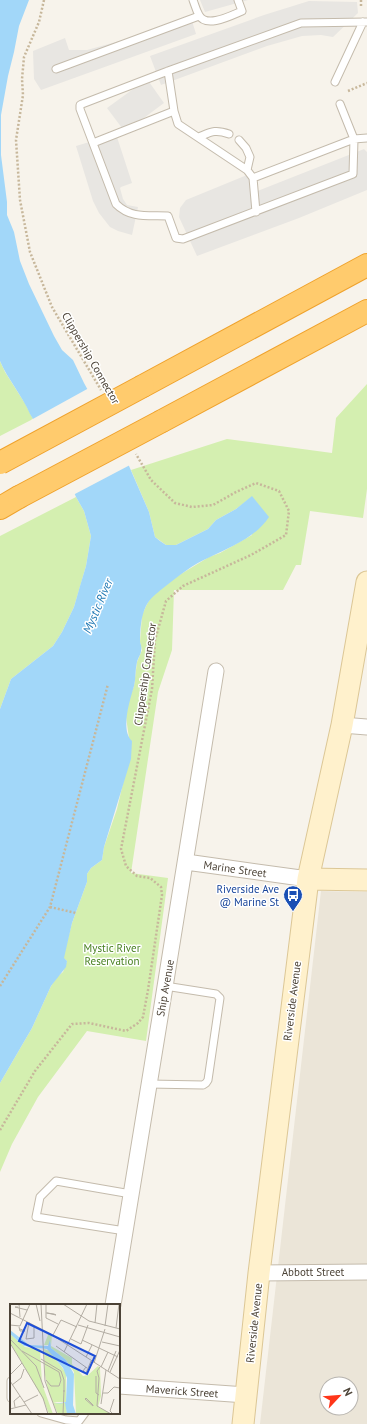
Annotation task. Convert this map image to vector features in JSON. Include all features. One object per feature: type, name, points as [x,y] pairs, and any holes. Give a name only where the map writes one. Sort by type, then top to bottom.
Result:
[{"type":"highway","points":[[0,463],[367,265]]},
{"type":"highway","points":[[0,508],[367,311]]},
{"type":"main road","name":"Riverside Avenue","points":[[243,1424],[259,1273],[308,879],[342,725],[367,582]]},
{"type":"main road","points":[[308,879],[367,880]]},
{"type":"street","name":"Ship Avenue","points":[[113,1304],[216,671]]},
{"type":"street","points":[[342,725],[367,727]]},
{"type":"street","name":"Marine Street","points":[[186,862],[308,879]]},
{"type":"street","name":"Abbott Street","points":[[259,1273],[367,1272]]},
{"type":"street","name":"Maverick Street","points":[[120,1386],[246,1395]]},
{"type":"lane","points":[[193,0],[199,16],[205,20],[212,21],[226,18],[242,11],[238,0]]},
{"type":"lane","points":[[56,68],[199,16]]},
{"type":"lane","points":[[335,82],[365,22],[301,23],[168,71],[80,106],[80,109],[116,204],[130,214],[168,216],[176,238],[182,239],[256,212],[352,174],[354,139],[340,104]]},
{"type":"lane","points":[[168,71],[174,111],[178,124],[247,170],[253,178],[256,212]]},
{"type":"lane","points":[[93,142],[174,111]]},
{"type":"lane","points":[[199,138],[212,132],[219,131],[229,134]]},
{"type":"lane","points":[[253,178],[354,139],[367,138]]},
{"type":"lane","points":[[239,140],[246,148],[250,158],[247,170]]},
{"type":"lane","points":[[148,1084],[203,1085],[208,1080],[220,998],[216,994],[165,986]]},
{"type":"lane","points":[[125,1231],[36,1217],[40,1197],[56,1182],[131,1194]]},
{"type":"lane","points":[[45,1414],[66,1420],[79,1421],[84,1414]]},
{"type":"path","name":"Clippership Connector","points":[[44,0],[39,22],[24,57],[22,79],[23,95],[16,140],[20,200],[30,252],[52,307],[101,390]]},
{"type":"path","points":[[360,0],[361,6]]},
{"type":"path","points":[[348,91],[367,83]]},
{"type":"path","name":"Clippership Connector","points":[[0,1130],[35,1071],[72,1024],[90,1023],[126,1031],[138,1023],[142,1016],[148,990],[162,895],[161,887],[150,878],[137,876],[126,866],[121,849],[152,689],[156,640],[166,601],[183,586],[251,555],[286,535],[289,511],[279,492],[256,484],[236,492],[214,505],[192,507],[175,503],[151,480],[136,452]]},
{"type":"path","points":[[0,986],[50,907],[108,684]]},
{"type":"path","points":[[50,907],[76,913]]},
{"type":"shaded area","points":[[200,0],[248,0],[205,12]]},
{"type":"shaded area","points":[[309,1],[357,2],[358,13],[333,37],[321,35],[302,36],[267,46],[161,85],[150,56],[264,15]]},
{"type":"shaded area","points":[[192,21],[196,34],[41,90],[34,79],[33,51],[65,38],[69,50],[87,50]]},
{"type":"shaded area","points":[[147,79],[164,103],[125,132],[107,108]]},
{"type":"shaded area","points":[[116,134],[132,183],[120,188],[123,199],[127,205],[138,207],[132,235],[110,227],[99,213],[93,201],[76,146]]},
{"type":"shaded area","points":[[364,149],[367,152],[367,190],[299,218],[197,256],[179,217],[180,208],[186,200],[247,175],[255,192]]},
{"type":"shaded area","points":[[321,891],[367,892],[367,1424],[260,1424]]},
{"type":"green space","points":[[0,361],[33,419],[0,436]]},
{"type":"green space","name":"Mystic River Reservation","points":[[367,384],[367,489],[363,518],[310,511],[301,565],[296,565],[283,590],[174,590],[172,650],[158,692],[131,873],[168,878],[146,1041],[87,1031],[38,1097],[12,1144],[0,1172],[0,1083],[32,1028],[51,986],[57,977],[63,972],[67,961],[63,958],[72,923],[87,882],[87,874],[91,868],[102,860],[104,847],[117,809],[124,779],[129,738],[126,717],[129,699],[134,686],[137,662],[142,650],[140,642],[142,615],[152,596],[176,577],[209,557],[220,553],[252,535],[252,497],[236,509],[216,520],[208,529],[176,545],[166,545],[155,537],[149,512],[131,470],[227,439],[332,453],[336,418]]},
{"type":"green space","points":[[76,497],[84,511],[91,536],[86,566],[74,607],[62,632],[53,646],[11,679],[0,709],[0,536]]},
{"type":"water","name":"Mystic River","points":[[0,0],[29,0],[19,26],[1,115],[1,155],[7,202],[7,215],[14,232],[20,261],[29,284],[54,336],[62,350],[73,360],[126,459],[149,512],[155,537],[166,545],[176,545],[208,529],[216,520],[236,509],[252,496],[269,517],[264,524],[250,536],[197,563],[185,571],[155,594],[146,606],[141,628],[141,653],[137,662],[135,683],[128,707],[126,722],[128,736],[132,741],[131,759],[104,847],[102,860],[91,868],[87,874],[87,882],[72,923],[64,958],[67,961],[66,967],[51,986],[32,1028],[0,1083],[0,709],[11,679],[53,646],[62,632],[74,607],[86,566],[91,536],[84,511],[68,478],[0,361]]},
{"type":"pier","points":[[89,388],[105,415],[109,427],[122,445],[130,465],[73,495],[60,468],[31,420]]},
{"type":"place","name":"Riverside Ave @ Marine St","points":[[293,912]]}]
